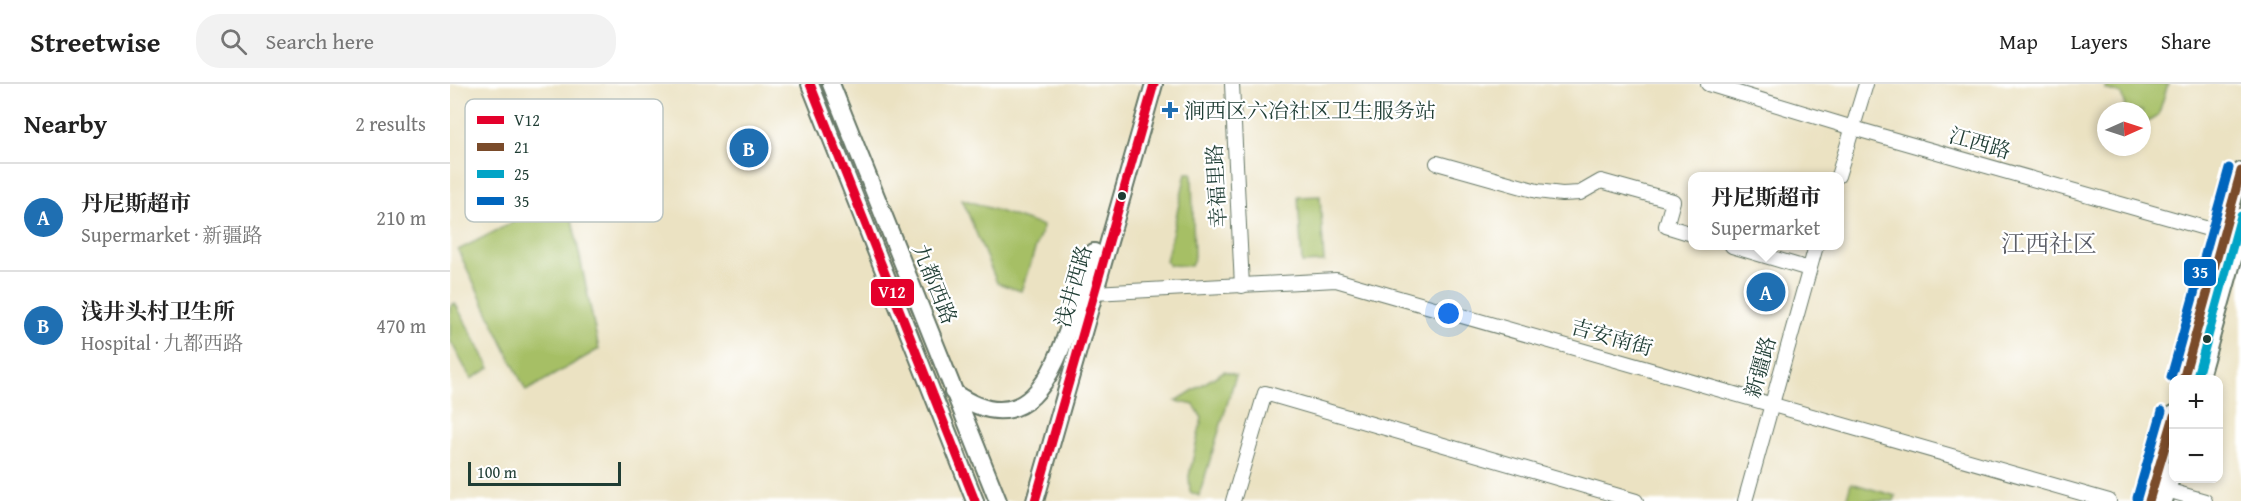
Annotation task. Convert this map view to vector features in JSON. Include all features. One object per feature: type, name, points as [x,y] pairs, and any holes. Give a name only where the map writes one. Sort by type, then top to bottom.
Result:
[{"type":"main road","name":"九都西路","points":[[810,84],[975,501]]},
{"type":"main road","name":"九都西路","points":[[831,84],[998,501]]},
{"type":"main road","name":"浅井西路","points":[[953,392],[970,403],[1001,411],[1022,405],[1040,390],[1057,365],[1093,257],[1142,84]]},
{"type":"main road","name":"浅井西路","points":[[1035,501],[1154,84]]},
{"type":"main road","points":[[2200,375],[2236,235],[2241,171]]},
{"type":"main road","points":[[2185,375],[2236,235]]},
{"type":"main road","points":[[2149,501],[2170,429]]},
{"type":"street","name":"幸福里路","points":[[1232,84],[1242,285]]},
{"type":"street","name":"江西路","points":[[1708,84],[1853,128],[2236,235]]},
{"type":"street","points":[[1840,172],[1866,84]]},
{"type":"street","points":[[1437,163],[1537,191],[1580,193],[1601,181],[1673,201],[1666,226],[1688,233]]},
{"type":"street","points":[[1746,250],[1809,268]]},
{"type":"street","name":"新疆路","points":[[1745,501],[1815,250]]},
{"type":"street","name":"吉安南街","points":[[1094,293],[1336,280],[2109,501]]},
{"type":"street","points":[[1233,501],[1265,393],[1636,501]]},
{"type":"street","points":[[2166,495],[2205,501]]},
{"type":"green space","points":[[2106,84],[2168,84],[2158,116],[2151,120],[2151,102],[2124,102],[2121,94],[2105,89]]},
{"type":"green space","points":[[1186,173],[1192,173],[1194,259],[1191,266],[1169,265],[1166,261]]},
{"type":"green space","points":[[1320,196],[1324,262],[1302,263],[1298,197]]},
{"type":"green space","points":[[962,199],[1043,226],[1021,291],[997,283]]},
{"type":"green space","points":[[513,222],[573,222],[599,349],[526,391],[458,250]]},
{"type":"green space","points":[[455,303],[490,368],[471,379],[450,340],[450,306]]},
{"type":"green space","points":[[1224,371],[1236,375],[1199,496],[1190,492],[1189,476],[1202,418],[1194,405],[1176,401]]},
{"type":"green space","points":[[1851,483],[1896,496],[1894,501],[1846,501]]},
{"type":"transit line","name":"V12","points":[[810,84],[975,501]]},
{"type":"transit line","name":"V12","points":[[1035,501],[1154,84]]},
{"type":"transit line","name":"35","points":[[2172,375],[2229,168]]},
{"type":"transit line","name":"21","points":[[2184,375],[2241,171]]},
{"type":"transit line","name":"25","points":[[2197,375],[2241,216]]},
{"type":"transit line","name":"35","points":[[2137,498],[2162,411]]},
{"type":"transit line","name":"21","points":[[2149,501],[2170,429]]},
{"type":"place","name":"涧西区六冶社区卫生服务站","points":[[1170,110]]},
{"type":"place","name":"浅井头村卫生所","points":[[749,148]]},
{"type":"place","name":"丹尼斯超市","points":[[1766,292]]},
{"type":"district","name":"江西社区","points":[[2049,243]]}]
